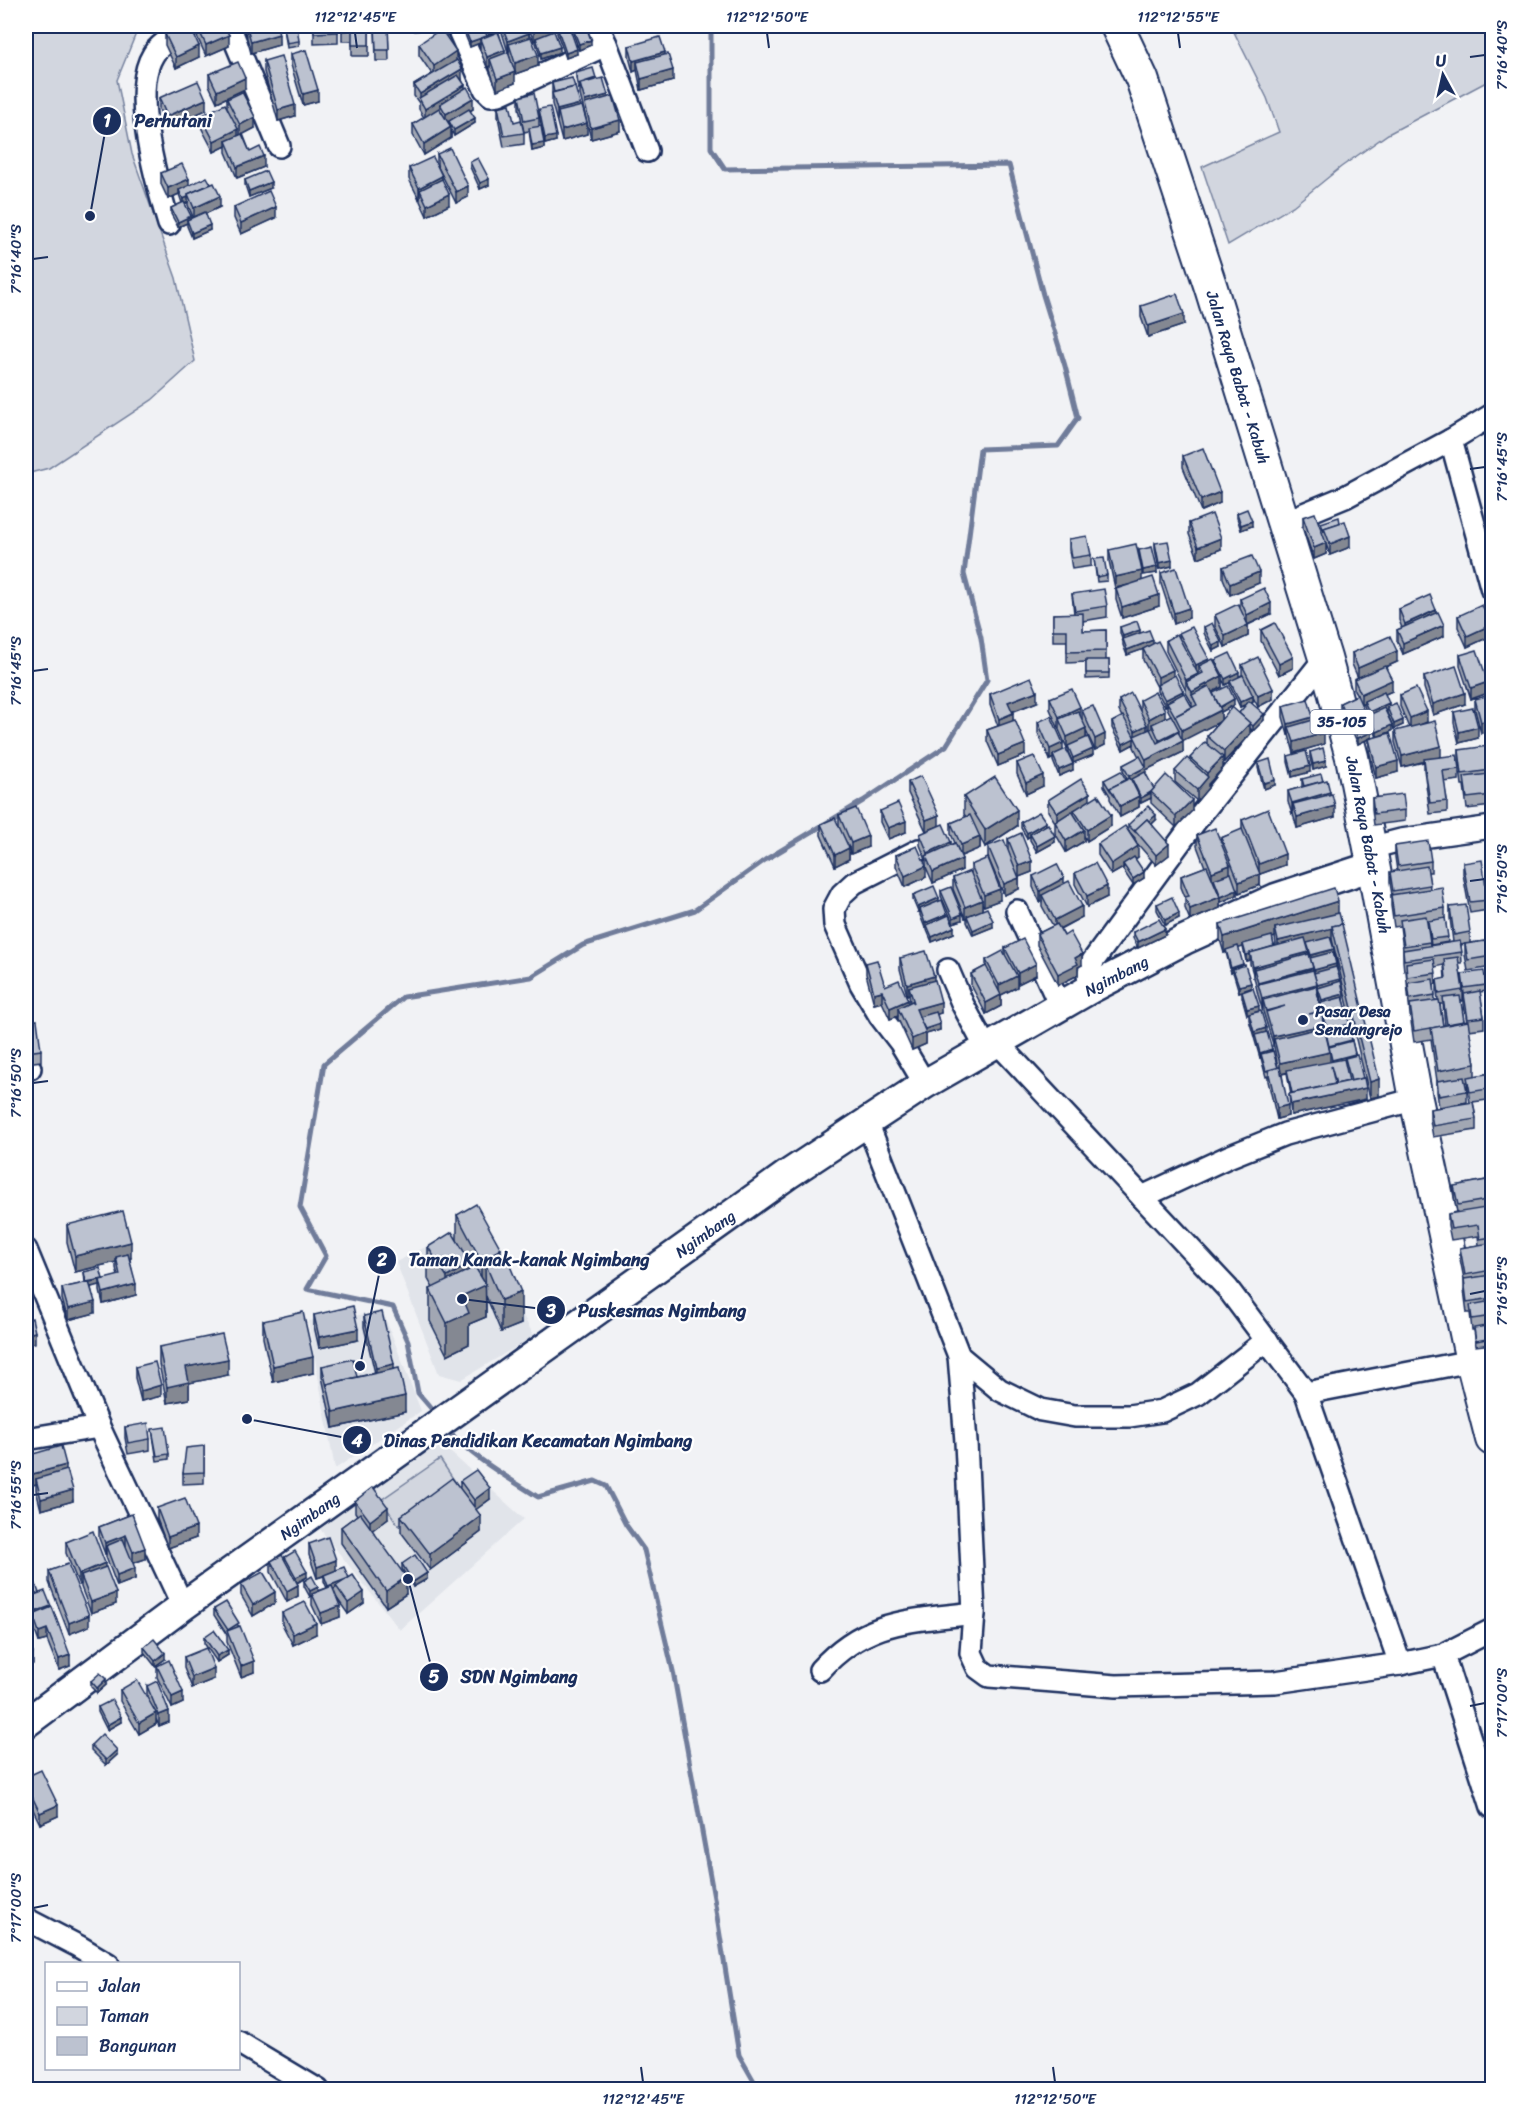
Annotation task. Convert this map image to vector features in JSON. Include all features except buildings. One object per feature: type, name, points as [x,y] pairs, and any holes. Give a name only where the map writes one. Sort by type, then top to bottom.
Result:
[{"type":"main road","name":"Jalan Raya Babat - Kabuh","points":[[1117,26],[1150,101],[1211,288],[1325,658],[1352,757],[1416,1099],[1482,1359],[1492,1439]]},
{"type":"street","points":[[169,224],[156,178],[147,131],[145,86],[149,63],[154,53],[189,26]]},
{"type":"street","points":[[229,26],[279,146]]},
{"type":"street","points":[[457,26],[485,89],[491,95],[499,94],[602,34],[647,151]]},
{"type":"street","points":[[1282,524],[1345,497],[1451,440],[1492,415]]},
{"type":"street","points":[[1451,440],[1492,590]]},
{"type":"street","points":[[1090,989],[1088,975],[1093,961],[1194,823],[1325,658]]},
{"type":"street","points":[[1372,857],[1401,840],[1492,827]]},
{"type":"street","points":[[919,850],[854,883],[842,894],[834,909],[835,925],[861,984],[925,1084]]},
{"type":"street","name":"Ngimbang","points":[[26,1723],[183,1606],[787,1174],[925,1084],[1090,989],[1184,940],[1372,857]]},
{"type":"street","points":[[1017,910],[1060,1006]]},
{"type":"street","points":[[948,970],[963,1005],[992,1045],[1142,1197],[1228,1289],[1306,1393],[1400,1664]]},
{"type":"street","points":[[1142,1197],[1228,1156],[1285,1134],[1416,1099]]},
{"type":"street","points":[[867,1122],[959,1356],[966,1442],[974,1613],[971,1653],[978,1668],[989,1676],[1116,1686],[1275,1682],[1400,1664],[1443,1655],[1492,1630]]},
{"type":"street","points":[[26,1250],[99,1427],[183,1606]]},
{"type":"street","points":[[959,1356],[1000,1390],[1041,1410],[1075,1416],[1129,1416],[1162,1411],[1198,1394],[1267,1340]]},
{"type":"street","points":[[1306,1393],[1482,1359]]},
{"type":"street","points":[[26,1439],[99,1427]]},
{"type":"street","points":[[820,1670],[836,1652],[854,1640],[884,1626],[974,1613]]},
{"type":"street","points":[[1443,1655],[1492,1807]]},
{"type":"street","points":[[26,1919],[105,1962]]},
{"type":"street","points":[[240,2043],[318,2090]]},
{"type":"shaded area","points":[[473,1223],[534,1336],[461,1380],[439,1374],[396,1262]]},
{"type":"shaded area","points":[[383,1312],[421,1411],[335,1469],[308,1321]]},
{"type":"shaded area","points":[[438,1441],[524,1519],[400,1630],[320,1529]]},
{"type":"green space","points":[[26,26],[139,26],[117,80],[132,154],[176,278],[195,361],[152,400],[49,468],[26,474]]},
{"type":"green space","points":[[1231,26],[1492,26],[1492,79],[1388,134],[1341,167],[1293,206],[1228,245],[1202,167],[1279,132],[1267,98]]},
{"type":"green space","points":[[440,1459],[458,1486],[399,1526],[381,1500]]},
{"type":"waterway","points":[[436,1414],[418,1393],[408,1341],[393,1307],[307,1289],[326,1256],[300,1207],[324,1064],[403,997],[531,977],[583,945],[695,910],[765,860],[863,801],[946,746],[987,680],[981,638],[964,574],[980,449],[1058,446],[1078,418],[1009,165],[725,169],[711,148],[711,26]]},
{"type":"waterway","points":[[447,1429],[478,1458],[538,1497],[595,1481],[606,1486],[626,1525],[644,1550],[673,1671],[714,1898],[739,2055],[759,2090]]},
{"type":"place","name":"Perhutani","points":[[90,216]]},
{"type":"place","name":"Pasar Desa Sendangrejo","points":[[1303,1020]]},
{"type":"place","name":"Puskesmas Ngimbang","points":[[462,1299]]},
{"type":"place","name":"Taman Kanak-kanak Ngimbang","points":[[360,1366]]},
{"type":"place","name":"Dinas Pendidikan Kecamatan Ngimbang","points":[[247,1419]]},
{"type":"place","name":"SDN Ngimbang","points":[[408,1579]]}]
